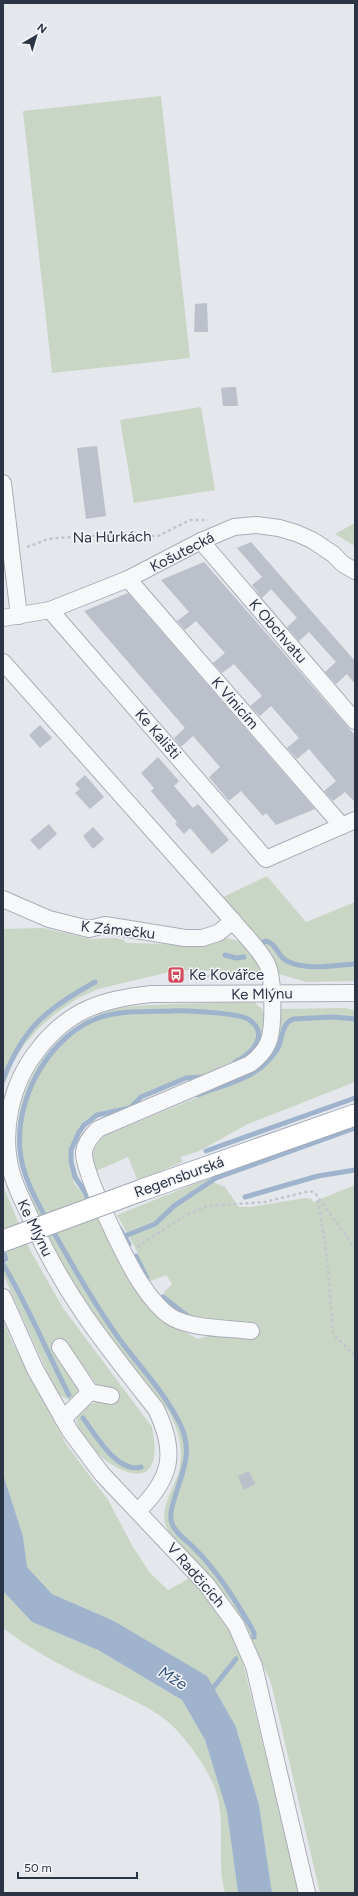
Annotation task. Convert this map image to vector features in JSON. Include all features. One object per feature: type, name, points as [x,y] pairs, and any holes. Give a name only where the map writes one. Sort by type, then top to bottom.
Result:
[{"type":"main road","name":"Regensburská","points":[[3,1241],[355,1115]]},
{"type":"street","points":[[3,483],[7,556],[19,616]]},
{"type":"street","name":"Košutecká","points":[[3,618],[50,610],[128,579],[201,541],[234,527],[257,525],[279,528],[312,540],[333,554],[343,564],[355,571]]},
{"type":"street","name":"K Obchvatu","points":[[201,541],[355,721]]},
{"type":"street","name":"K Vinicím","points":[[128,579],[349,823]]},
{"type":"street","name":"Ke Kališti","points":[[50,610],[266,859],[349,823]]},
{"type":"street","points":[[3,662],[233,921],[258,950],[268,965],[272,980],[270,1034],[267,1044],[258,1058],[250,1064],[224,1076],[98,1129],[89,1139],[84,1151],[87,1172],[142,1287],[172,1317],[189,1324],[251,1331]]},
{"type":"street","name":"K Zámečku","points":[[3,899],[49,919],[89,929],[105,925],[185,938],[202,938],[218,933],[233,921]]},
{"type":"street","name":"Ke Mlýnu","points":[[138,1511],[157,1491],[163,1479],[169,1452],[165,1427],[156,1409],[84,1316],[60,1280],[43,1247],[19,1196],[11,1172],[7,1152],[10,1104],[29,1061],[41,1046],[55,1030],[89,1007],[123,997],[152,994],[355,993]]},
{"type":"street","name":"V Radčicích","points":[[3,1297],[35,1369],[63,1419],[102,1474],[207,1585],[236,1625],[254,1666],[307,1893]]},
{"type":"street","points":[[60,1347],[90,1392],[111,1396]]},
{"type":"street","points":[[63,1419],[90,1392]]},
{"type":"path","name":"Na Hůrkách","points":[[7,556],[48,539],[82,536],[158,536],[190,520],[210,520]]},
{"type":"path","points":[[124,1252],[140,1245],[186,1215],[207,1206],[265,1202],[310,1191],[315,1193],[355,1248]]},
{"type":"path","points":[[318,1198],[327,1257],[333,1334],[355,1356]]},
{"type":"green space","points":[[161,96],[190,358],[52,373],[23,111]]},
{"type":"green space","points":[[201,407],[215,490],[134,503],[120,420]]},
{"type":"green space","points":[[355,523],[355,546],[335,534]]},
{"type":"green space","points":[[267,876],[306,922],[355,902],[355,981],[307,982],[279,974],[276,965],[221,898]]},
{"type":"green space","points":[[44,928],[91,939],[115,938],[124,940],[126,943],[183,944],[219,938],[235,940],[245,946],[252,954],[258,964],[261,975],[255,978],[217,971],[178,970],[98,989],[78,998],[55,1014],[39,1028],[24,1045],[12,1064],[3,1088],[3,929]]},
{"type":"green space","points":[[254,1002],[261,1008],[264,1014],[264,1020],[260,1042],[249,1053],[202,1076],[187,1076],[140,1095],[129,1106],[103,1111],[93,1115],[85,1120],[78,1128],[68,1153],[74,1183],[99,1213],[159,1312],[183,1331],[198,1339],[218,1333],[177,1314],[164,1302],[164,1292],[172,1284],[166,1275],[148,1282],[134,1260],[138,1253],[117,1215],[209,1178],[215,1183],[225,1187],[239,1207],[251,1207],[305,1198],[312,1199],[313,1202],[355,1185],[355,1893],[320,1893],[271,1683],[248,1631],[230,1600],[227,1597],[299,1893],[272,1893],[259,1805],[236,1727],[112,1620],[52,1594],[26,1567],[23,1536],[3,1474],[3,1319],[11,1340],[66,1444],[108,1500],[133,1547],[150,1573],[168,1590],[203,1571],[173,1539],[164,1519],[168,1498],[179,1471],[181,1455],[180,1441],[173,1419],[159,1399],[95,1319],[70,1282],[40,1218],[23,1174],[19,1153],[18,1131],[20,1109],[27,1087],[39,1064],[53,1047],[69,1032],[97,1015],[113,1009],[130,1006]]},
{"type":"green space","points":[[344,1008],[355,1010],[355,1082],[248,1124],[199,1151],[181,1157],[182,1162],[138,1181],[128,1157],[96,1171],[93,1156],[97,1144],[104,1136],[227,1085],[234,1077],[246,1073],[277,1009]]},
{"type":"green space","points":[[3,1186],[30,1250],[63,1308],[152,1427],[154,1455],[148,1470],[135,1474],[119,1469],[102,1458],[88,1444],[79,1429],[77,1416],[83,1408],[99,1401],[97,1385],[65,1340],[53,1349],[80,1385],[80,1391],[75,1398],[69,1400],[61,1396],[52,1383],[3,1274],[3,1267],[9,1260],[3,1242]]},
{"type":"green space","points":[[3,1591],[32,1622],[98,1650],[182,1700],[205,1740],[227,1812],[238,1893],[225,1893],[221,1866],[221,1825],[218,1799],[210,1777],[200,1759],[187,1742],[166,1720],[134,1700],[50,1659],[3,1628]]},
{"type":"water","name":"Mže","points":[[3,1474],[23,1536],[27,1567],[52,1594],[112,1620],[207,1676],[236,1727],[259,1805],[272,1893],[238,1893],[227,1812],[205,1740],[182,1700],[98,1650],[32,1622],[3,1591]]},
{"type":"building","points":[[207,303],[208,332],[194,332],[195,304]]},
{"type":"building","points":[[236,387],[238,406],[223,406],[221,388]]},
{"type":"building","points":[[97,446],[106,516],[86,519],[77,448]]},
{"type":"building","points":[[251,542],[355,661],[355,684],[347,674],[336,684],[325,672],[336,662],[309,632],[299,641],[287,627],[297,618],[271,589],[262,598],[252,585],[262,577],[237,548]]},
{"type":"building","points":[[204,562],[355,735],[355,802],[345,792],[333,801],[324,791],[336,781],[309,749],[297,759],[287,748],[299,738],[271,706],[260,716],[250,706],[262,696],[234,664],[222,673],[213,663],[225,653],[196,621],[185,630],[177,621],[189,612],[161,580]]},
{"type":"building","points":[[128,593],[315,809],[276,825],[266,813],[263,816],[241,791],[229,801],[209,777],[220,767],[193,736],[181,747],[174,738],[185,728],[84,611]]},
{"type":"building","points":[[40,725],[52,738],[40,748],[29,735]]},
{"type":"building","points":[[158,757],[179,781],[174,786],[193,808],[198,804],[229,840],[212,854],[190,828],[184,834],[175,824],[177,822],[151,791],[154,788],[141,773]]},
{"type":"building","points":[[85,775],[104,797],[90,809],[75,793],[80,789],[75,784]]},
{"type":"building","points":[[49,824],[57,834],[39,850],[30,840]]},
{"type":"building","points":[[93,827],[104,839],[93,849],[83,836]]},
{"type":"building","points":[[249,1471],[255,1484],[244,1490],[238,1476]]},
{"type":"waterway","points":[[261,944],[265,941],[269,942],[284,959],[303,966],[320,967],[355,964]]},
{"type":"waterway","points":[[225,955],[236,958],[244,957]]},
{"type":"waterway","points":[[3,1080],[19,1046],[38,1021],[63,1002],[95,982]]},
{"type":"waterway","points":[[47,1220],[23,1168],[20,1150],[20,1130],[23,1109],[30,1089],[40,1070],[52,1053],[66,1038],[83,1025],[101,1017],[118,1013],[177,1011],[211,1012],[234,1015],[248,1019],[255,1025],[258,1031],[258,1037],[253,1049],[235,1062]]},
{"type":"waterway","points":[[198,1095],[234,1082],[259,1069],[268,1061],[278,1048],[286,1024],[293,1019],[333,1017],[355,1019]]},
{"type":"waterway","points":[[90,1204],[85,1192],[75,1177],[71,1161],[71,1150],[79,1132],[84,1125],[97,1115],[130,1108],[141,1097],[186,1078],[203,1077]]},
{"type":"waterway","points":[[206,1151],[355,1098]]},
{"type":"waterway","points":[[125,1236],[155,1224],[174,1206],[216,1178],[355,1128]]},
{"type":"waterway","points":[[245,1197],[318,1176],[355,1170]]},
{"type":"waterway","points":[[52,1229],[76,1272],[102,1313],[120,1340],[160,1391],[180,1424],[184,1434],[186,1453],[183,1471],[171,1510],[172,1524],[174,1528],[209,1564],[224,1584],[251,1627],[254,1637]]},
{"type":"waterway","points":[[120,1229],[129,1244]]},
{"type":"waterway","points":[[3,1251],[6,1259],[3,1261]]},
{"type":"waterway","points":[[136,1256],[147,1278]]},
{"type":"waterway","points":[[3,1264],[69,1395]]},
{"type":"waterway","points":[[163,1297],[190,1318]]},
{"type":"waterway","points":[[83,1418],[100,1442],[115,1459],[132,1468],[141,1467]]},
{"type":"waterway","points":[[209,1693],[236,1659]]},
{"type":"place","name":"Ke Kovářce","points":[[176,975]]}]
